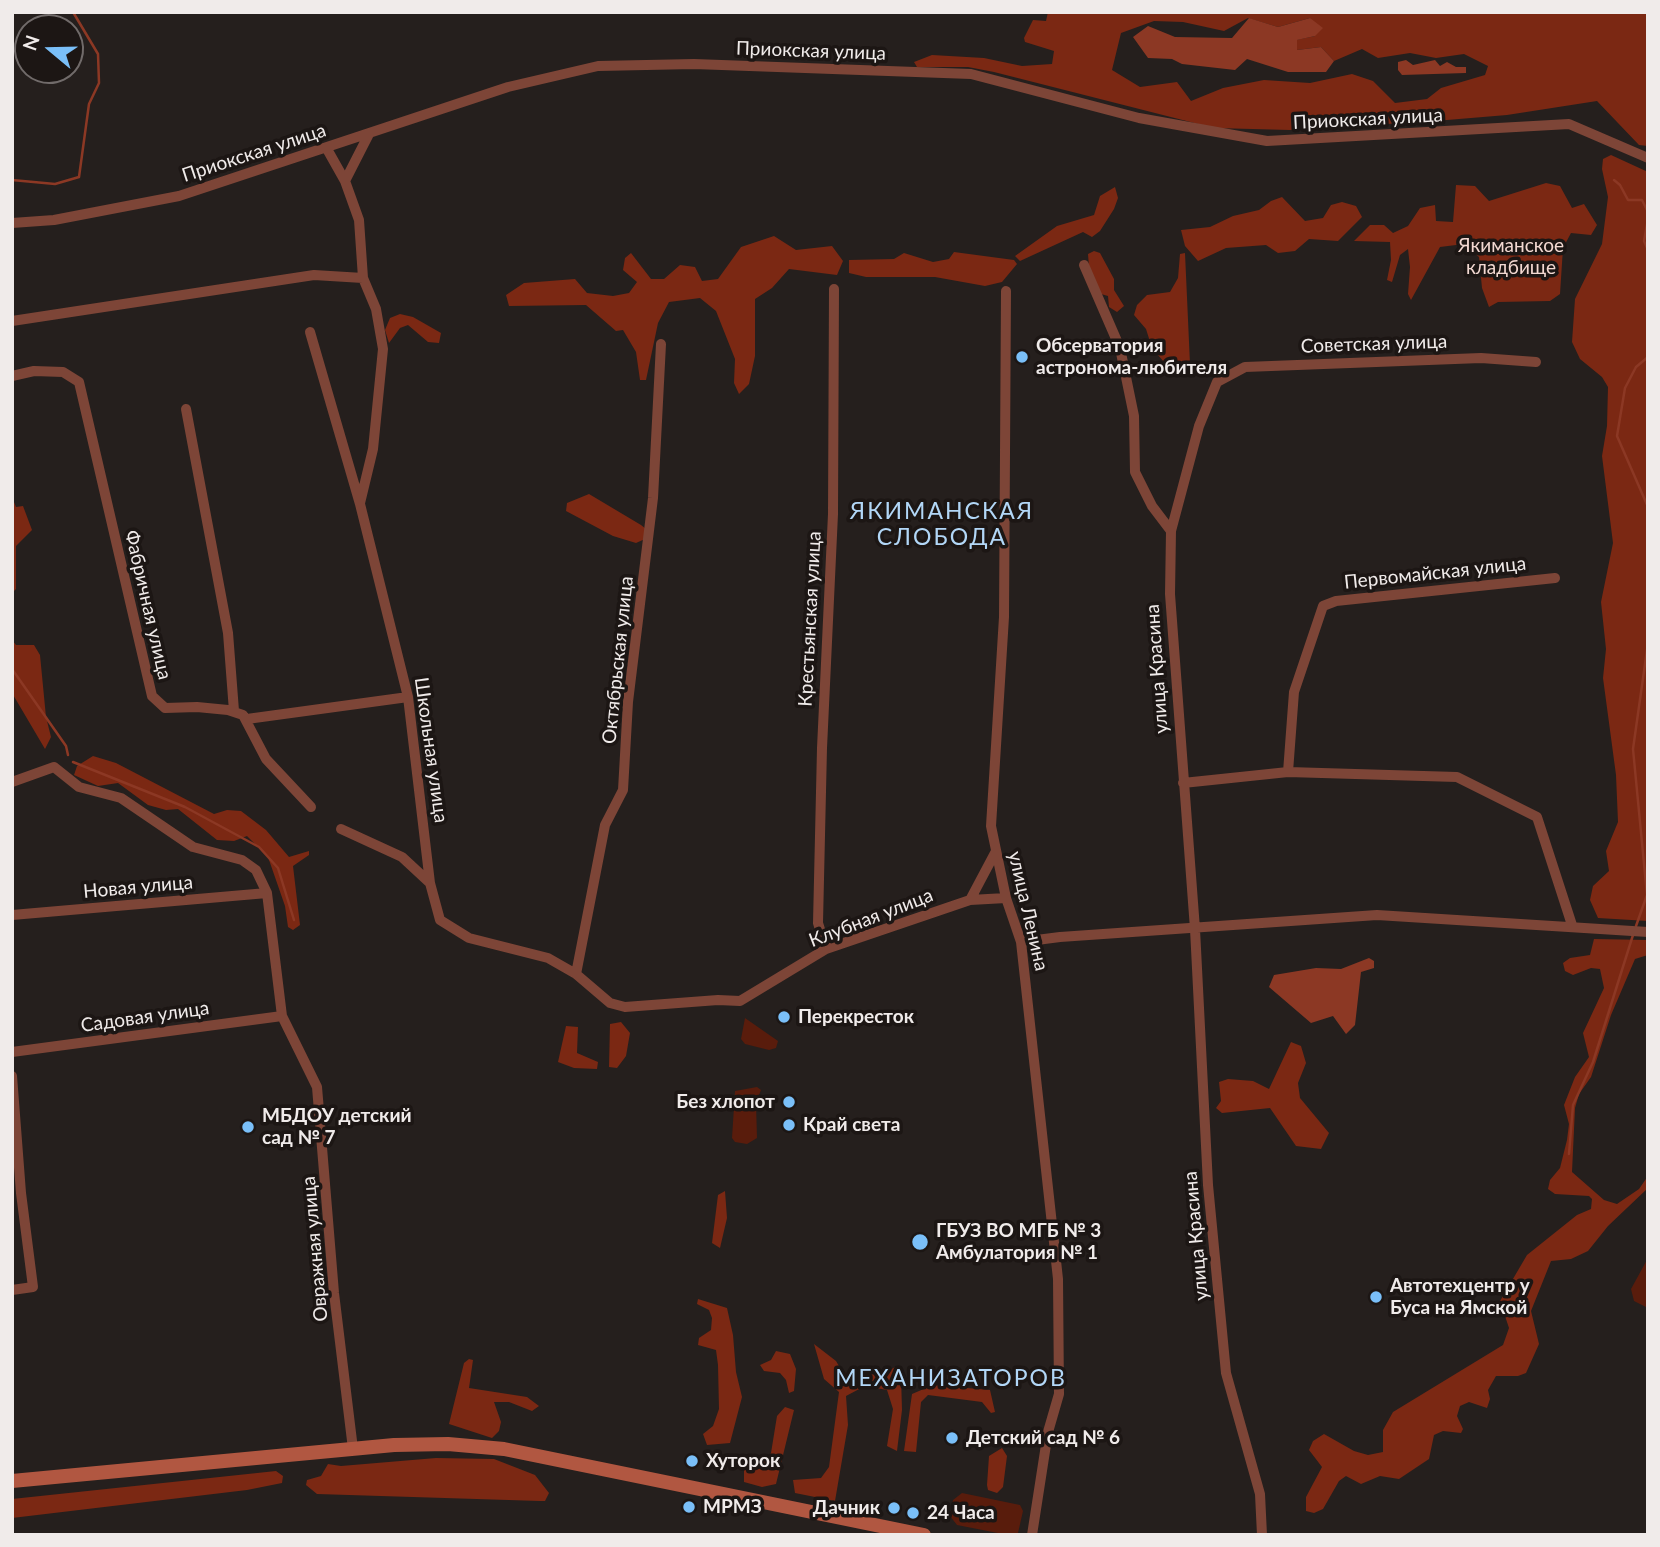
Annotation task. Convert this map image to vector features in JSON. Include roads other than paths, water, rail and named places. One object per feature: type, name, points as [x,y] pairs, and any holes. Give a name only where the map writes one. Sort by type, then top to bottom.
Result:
[{"type":"main road","points":[[12,1480],[353,1449],[448,1444],[504,1449],[924,1535]]},
{"type":"street","name":"Приокская улица","points":[[12,223],[54,220],[179,196],[508,87],[598,66],[694,64],[971,74],[1153,121],[1267,141],[1569,124],[1648,158]]},
{"type":"street","points":[[345,181],[369,134]]},
{"type":"street","name":"Школьная улица","points":[[327,149],[345,181],[359,220],[363,278],[376,309],[383,349],[373,449],[360,504]]},
{"type":"street","points":[[1084,265],[1119,348],[1134,416],[1135,472],[1152,506],[1171,531]]},
{"type":"street","points":[[12,321],[314,275],[363,278]]},
{"type":"street","name":"Крестьянская улица","points":[[826,949],[818,923],[822,748],[833,514],[834,289]]},
{"type":"street","name":"улица Ленина","points":[[1006,291],[1004,617],[991,827],[1006,898],[1021,942],[1058,1279],[1059,1394],[1048,1432],[1032,1535]]},
{"type":"street","name":"Школьная улица","points":[[310,332],[360,504],[408,697],[430,883],[440,920]]},
{"type":"street","name":"Октябрьская улица","points":[[576,974],[605,825],[623,790],[628,702],[653,498],[661,344]]},
{"type":"street","name":"Советская улица","points":[[1217,382],[1245,367],[1481,358],[1536,362]]},
{"type":"street","name":"Фабричная улица","points":[[12,376],[34,371],[63,372],[79,382],[152,696],[165,708],[197,707],[234,711],[247,719]]},
{"type":"street","name":"улица Красина","points":[[1217,382],[1199,426],[1171,531],[1170,594],[1195,929],[1208,1185],[1226,1373],[1260,1494],[1262,1535]]},
{"type":"street","points":[[186,409],[229,633],[234,711]]},
{"type":"street","name":"Первомайская улица","points":[[1288,772],[1294,692],[1323,606],[1336,601],[1555,578]]},
{"type":"street","points":[[311,807],[266,759],[247,719],[408,697]]},
{"type":"street","name":"Овражная улица","points":[[12,782],[54,767],[79,787],[121,798],[193,847],[242,860],[256,870],[267,893],[282,1016],[317,1087],[334,1293],[353,1449]]},
{"type":"street","points":[[1183,783],[1288,772],[1457,777],[1537,817],[1572,925]]},
{"type":"street","points":[[341,829],[402,857],[430,883]]},
{"type":"street","points":[[970,900],[996,851]]},
{"type":"street","name":"Новая улица","points":[[12,915],[267,893]]},
{"type":"street","name":"Клубная улица","points":[[440,920],[468,938],[548,958],[576,974],[610,1003],[625,1007],[718,1000],[740,1001],[826,949],[970,900],[1006,898]]},
{"type":"street","points":[[1021,942],[1377,915],[1572,925],[1648,932]]},
{"type":"street","name":"Садовая улица","points":[[12,1052],[282,1016]]},
{"type":"street","points":[[12,1076],[21,1193],[33,1287],[12,1290]]},
{"type":"waterway","points":[[12,180],[55,184],[79,177],[89,104],[99,83],[98,54],[73,12]]},
{"type":"waterway","points":[[1614,180],[1628,200],[1642,200],[1648,212]]},
{"type":"waterway","points":[[1648,219],[1644,241],[1648,250]]},
{"type":"waterway","points":[[1648,357],[1636,367],[1625,388],[1617,436],[1648,507]]},
{"type":"waterway","points":[[1636,926],[1647,895],[1633,749],[1648,643]]},
{"type":"waterway","points":[[12,669],[66,746],[68,755]]},
{"type":"waterway","points":[[73,762],[185,807],[259,847],[278,868],[294,920]]},
{"type":"waterway","points":[[1569,1154],[1573,1105],[1593,1062],[1633,935]]},
{"type":"place","name":"Обсерватория астронома-любителя","points":[[1022,357]]},
{"type":"place","name":"Перекресток","points":[[784,1017]]},
{"type":"place","name":"Без хлопот","points":[[789,1102]]},
{"type":"place","name":"Край света","points":[[789,1125]]},
{"type":"place","name":"МБДОУ детский сад № 7","points":[[248,1127]]},
{"type":"place","name":"ГБУЗ ВО МГБ № 3 Амбулатория № 1","points":[[920,1242]]},
{"type":"place","name":"Автотехцентр у Буса на Ямской","points":[[1376,1297]]},
{"type":"place","name":"Детский сад № 6","points":[[952,1438]]},
{"type":"place","name":"Хуторок","points":[[692,1461]]},
{"type":"place","name":"МРМЗ","points":[[689,1507]]},
{"type":"place","name":"Дачник","points":[[894,1508]]},
{"type":"place","name":"24 Часа","points":[[913,1513]]},
{"type":"district","name":"ЯКИМАНСКАЯ СЛОБОДА","points":[[942,525]]},
{"type":"district","name":"МЕХАНИЗАТОРОВ","points":[[951,1379]]},
{"type":"park label","name":"Якиманское кладбище","points":[[1511,257]]}]
